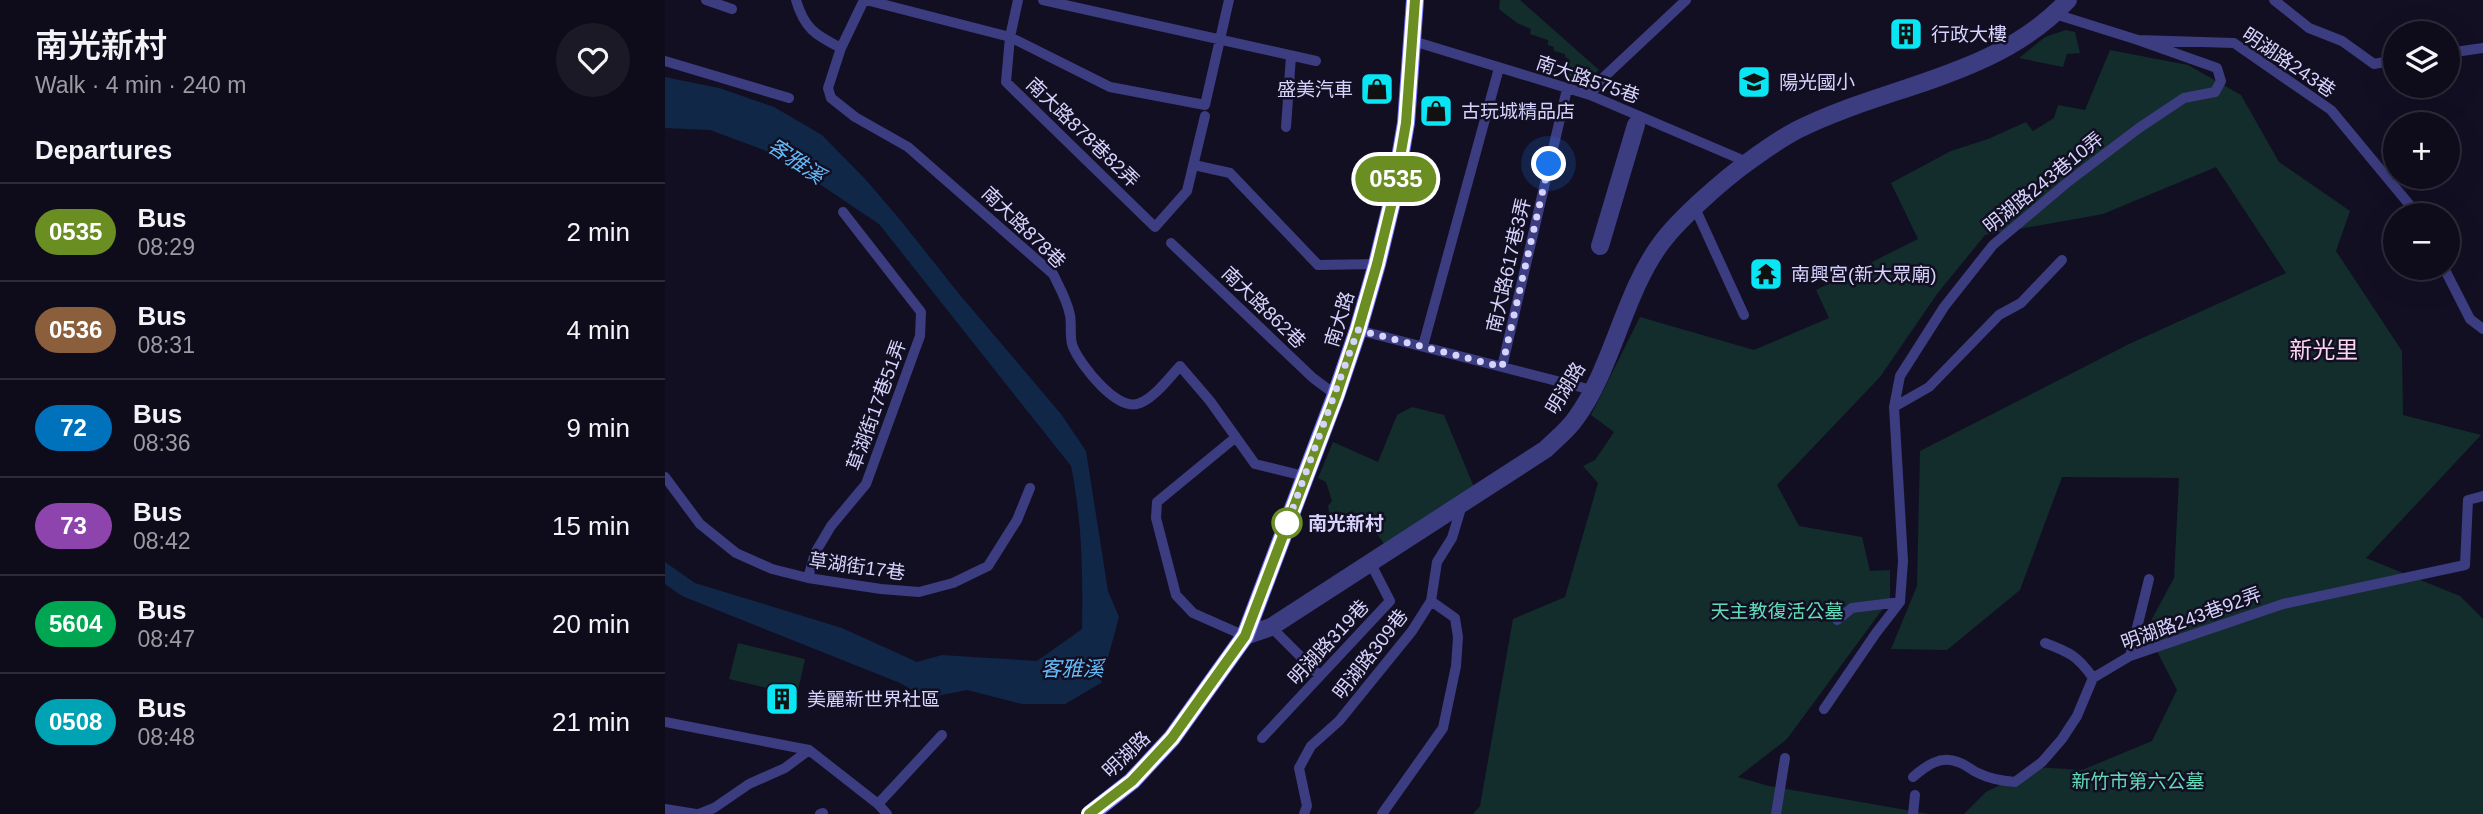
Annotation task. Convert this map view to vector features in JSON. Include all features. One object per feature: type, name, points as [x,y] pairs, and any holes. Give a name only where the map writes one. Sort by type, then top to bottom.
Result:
[{"type":"main road","name":"南大路","points":[[1245,636],[1336,396],[1377,264],[1393,198],[1406,123],[1415,0]]},
{"type":"main road","name":"明湖路","points":[[1090,814],[1132,781],[1172,738],[1245,636]]},
{"type":"street","name":"明湖路","points":[[1245,636],[1271,627],[1546,449],[1575,420],[1592,390],[1645,271],[1662,242],[1695,208],[1747,162],[1797,130],[1993,57],[2055,14],[2068,0]]},
{"type":"street","points":[[1600,246],[1636,125]]},
{"type":"lane","points":[[706,0],[732,9]]},
{"type":"lane","points":[[796,0],[801,18],[818,37],[841,48]]},
{"type":"lane","points":[[865,0],[1010,37],[1110,87],[1205,105],[1229,0]]},
{"type":"lane","name":"南大路878巷","points":[[865,0],[841,48],[828,88],[831,98],[855,117],[908,147],[1053,274],[1065,297],[1070,316],[1072,346],[1093,377],[1114,398],[1134,405],[1144,402],[1180,366],[1255,464],[1304,476]]},
{"type":"lane","points":[[1010,37],[1018,0]]},
{"type":"lane","points":[[1043,0],[1316,61]]},
{"type":"lane","points":[[1590,95],[1604,77],[1686,0]]},
{"type":"lane","points":[[2274,0],[2309,28],[2342,41],[2374,64],[2383,63]]},
{"type":"lane","name":"明湖路243巷","points":[[2055,14],[2138,40],[2234,43],[2331,110],[2408,203]]},
{"type":"lane","name":"南大路878巷82弄","points":[[1010,37],[1006,82],[1155,227],[1187,191],[1205,116]]},
{"type":"lane","name":"明湖路243巷10弄","points":[[1900,602],[1903,561],[1893,407],[1900,376],[1944,307],[1993,245],[2069,181],[2139,128],[2184,98],[2215,92],[2221,81],[2217,68],[2138,40]]},
{"type":"lane","name":"南大路575巷","points":[[1413,41],[1590,95],[1747,162]]},
{"type":"lane","points":[[2460,51],[2483,48]]},
{"type":"lane","points":[[1286,127],[1291,56]]},
{"type":"lane","points":[[665,61],[789,98]]},
{"type":"lane","points":[[1423,346],[1499,68]]},
{"type":"lane","name":"南大路617巷3弄","points":[[1502,367],[1567,89]]},
{"type":"lane","points":[[1194,165],[1230,173],[1318,265],[1377,264]]},
{"type":"lane","points":[[1695,208],[1744,315]]},
{"type":"lane","name":"草湖街17巷51弄","points":[[808,578],[815,553],[831,526],[866,484],[920,335],[921,312],[843,212]]},
{"type":"lane","name":"南大路862巷","points":[[1171,243],[1303,369],[1336,396]]},
{"type":"lane","points":[[1893,407],[1929,387],[1999,315],[2021,303],[2062,260]]},
{"type":"lane","points":[[2450,280],[2470,319],[2483,329]]},
{"type":"lane","points":[[1358,330],[1592,390]]},
{"type":"lane","points":[[1236,438],[1157,502],[1156,518],[1176,595],[1193,613],[1245,636]]},
{"type":"lane","name":"草湖街17巷","points":[[665,477],[699,524],[736,553],[772,569],[808,578],[919,592],[953,583],[988,566],[1017,520],[1030,488]]},
{"type":"lane","name":"明湖路243巷92弄","points":[[2093,678],[2130,656],[2283,604],[2465,565],[2468,500],[2483,496]]},
{"type":"lane","name":"明湖路309巷","points":[[1304,814],[1307,806],[1299,768],[1311,746],[1339,721],[1412,631],[1431,601],[1437,562],[1452,538],[1462,504]]},
{"type":"lane","name":"明湖路319巷","points":[[1262,738],[1391,601],[1371,564]]},
{"type":"lane","points":[[2130,656],[2149,579]]},
{"type":"lane","points":[[1382,814],[1443,728],[1456,666],[1458,636],[1455,618],[1431,601]]},
{"type":"lane","points":[[1837,620],[1852,608],[1900,602]]},
{"type":"lane","points":[[1824,709],[1900,602]]},
{"type":"lane","points":[[1271,627],[1320,676]]},
{"type":"lane","points":[[1913,777],[1938,760],[1957,761],[1996,780],[2015,782],[2042,762],[2077,716],[2093,678],[2082,662],[2070,653],[2045,643]]},
{"type":"lane","points":[[665,722],[810,750],[887,814]]},
{"type":"lane","points":[[877,804],[942,735]]},
{"type":"lane","points":[[665,809],[697,814],[714,808],[749,784],[785,768],[810,750]]},
{"type":"lane","points":[[1776,814],[1785,758]]},
{"type":"lane","points":[[1913,814],[1915,795]]},
{"type":"green space","points":[[1500,0],[1520,0],[1599,70],[1583,80],[1565,81],[1570,60],[1565,54],[1554,51],[1554,47],[1548,45],[1548,40],[1530,34],[1531,29],[1517,23],[1499,9]]},
{"type":"green space","points":[[2066,30],[2075,32],[2080,53],[2067,54],[2063,67],[2019,58],[2045,37]]},
{"type":"green space","points":[[2110,50],[2188,65],[2241,95],[2279,162],[2350,211],[2336,251],[2402,351],[2403,415],[2481,435],[2366,558],[2460,596],[2483,619],[2483,814],[1964,814],[1986,792],[2035,767],[2082,770],[2152,741],[2177,690],[2146,630],[2174,578],[2179,478],[2062,477],[2020,590],[1947,650],[1891,649],[1917,586],[1920,451],[2129,344],[2286,273],[2216,167],[2103,214],[1985,235],[1937,294],[1880,377],[1777,485],[1799,526],[1862,537],[1870,571],[1890,570],[1890,599],[1787,739],[1738,777],[1769,786],[1929,814],[1473,814],[1480,806],[1513,619],[1565,597],[1598,483],[1583,466],[1595,460],[1614,432],[1591,415],[1640,317],[1754,350],[1829,318],[1816,290],[1918,239],[1891,183],[1951,151],[1988,139],[2026,122],[2033,131],[2054,118],[2058,105],[2085,110]]},
{"type":"green space","points":[[1412,407],[1444,415],[1474,487],[1385,545],[1377,534],[1330,517],[1328,506],[1332,501],[1326,482],[1318,478],[1333,442],[1378,462],[1397,415]]},
{"type":"green space","points":[[738,643],[805,659],[797,695],[729,679]]},
{"type":"water","name":"客雅溪","points":[[665,77],[719,88],[774,107],[822,135],[897,216],[1061,414],[1086,451],[1108,591],[1119,617],[1101,683],[1065,704],[1022,704],[967,690],[927,698],[900,683],[682,596],[665,584],[665,562],[695,583],[842,628],[917,662],[942,655],[1037,661],[1082,629],[1081,547],[1071,466],[879,224],[764,150],[710,130],[665,128]]},
{"type":"bus line","name":"0535","points":[[1089,814],[1132,781],[1172,738],[1245,636],[1336,396],[1377,264],[1393,198],[1406,123],[1415,0]]},
{"type":"place","name":"行政大樓","points":[[1906,34]]},
{"type":"place","name":"陽光國小","points":[[1754,82]]},
{"type":"place","name":"盛美汽車","points":[[1377,89]]},
{"type":"place","name":"古玩城精品店","points":[[1436,111]]},
{"type":"place","name":"南興宮(新大眾廟)","points":[[1766,274]]},
{"type":"place","name":"南光新村","points":[[1287,523]]},
{"type":"place","name":"美麗新世界社區","points":[[782,699]]},
{"type":"district","name":"新光里","points":[[2324,350]]},
{"type":"route","points":[[1287,523],[1286,527],[1358,330],[1502,367],[1549,164]]},
{"type":"park label","name":"天主教復活公墓","points":[[1777,611]]},
{"type":"park label","name":"新竹市第六公墓","points":[[2138,781]]}]
